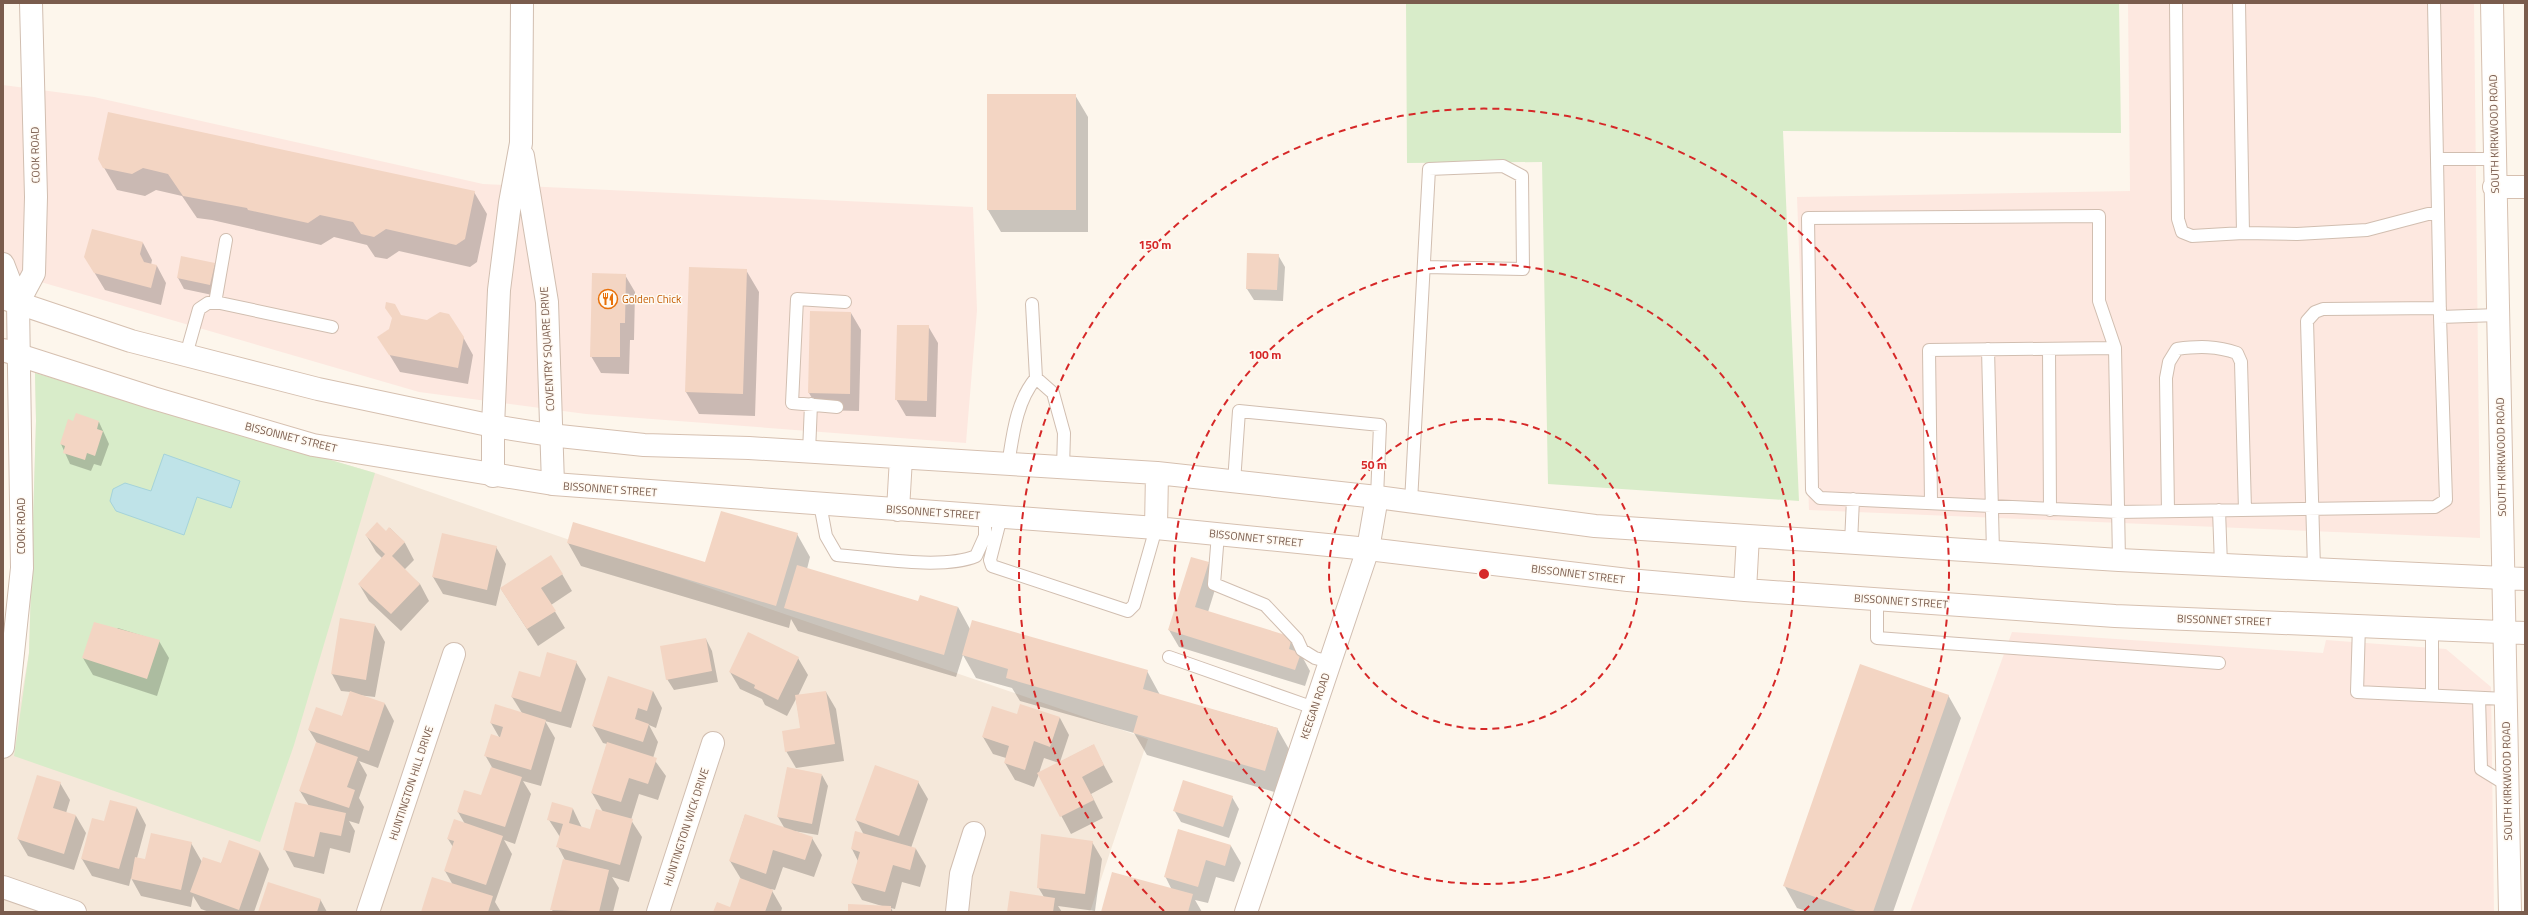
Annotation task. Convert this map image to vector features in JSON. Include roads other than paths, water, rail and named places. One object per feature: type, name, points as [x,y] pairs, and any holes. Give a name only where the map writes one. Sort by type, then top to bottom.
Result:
[{"type":"main road","name":"COOK ROAD","points":[[10,301],[34,273],[36,197],[31,3]]},
{"type":"main road","name":"COVENTRY SQUARE DRIVE","points":[[522,3],[521,143],[547,302],[550,435],[553,484]]},
{"type":"main road","name":"SOUTH KIRKWOOD ROAD","points":[[2492,3],[2494,187],[2498,315],[2514,578],[2515,632],[2506,699],[2508,785],[2517,854],[2510,912]]},
{"type":"main road","name":"COVENTRY SQUARE DRIVE","points":[[493,476],[492,426],[499,290],[510,203],[521,143]]},
{"type":"main road","points":[[2494,187],[2525,187]]},
{"type":"main road","name":"COOK ROAD","points":[[3,264],[10,301],[11,353],[22,568],[4,722],[3,747]]},
{"type":"main road","points":[[10,301],[131,341],[318,389],[492,426],[550,435],[644,445],[809,452],[1157,473],[1377,497],[1595,526],[2119,560],[2514,578]]},
{"type":"main road","name":"BISSONNET STREET","points":[[11,353],[153,398],[313,445],[493,476],[553,484],[1156,528],[1368,549],[1628,580],[1745,590],[2115,616],[2515,632]]},
{"type":"main road","points":[[898,510],[901,458]]},
{"type":"main road","points":[[1156,528],[1157,473]]},
{"type":"main road","name":"KEEGAN ROAD","points":[[1246,912],[1368,549],[1377,497]]},
{"type":"main road","points":[[1745,590],[1748,536]]},
{"type":"main road","name":"HUNTINGTON HILL DRIVE","points":[[368,912],[454,654]]},
{"type":"main road","name":"HUNTINGTON WICK DRIVE","points":[[658,912],[713,743]]},
{"type":"main road","points":[[957,912],[961,874],[974,833]]},
{"type":"main road","points":[[3,887],[76,912]]},
{"type":"lane","points":[[2176,3],[2178,219],[2182,232],[2192,236],[2242,233],[2297,234],[2367,230],[2428,214],[2438,214]]},
{"type":"lane","points":[[2239,3],[2242,233]]},
{"type":"lane","points":[[2119,560],[2118,512],[2115,348],[2099,301],[2099,216],[1808,218],[1812,490],[1820,498],[1931,502],[2050,510],[2118,512],[2435,507],[2446,500],[2440,312],[2434,3]]},
{"type":"lane","points":[[2438,159],[2494,159]]},
{"type":"lane","points":[[1411,502],[1425,267],[1429,169],[1503,166],[1522,176],[1523,269],[1425,267]]},
{"type":"lane","points":[[215,302],[226,240]]},
{"type":"lane","points":[[837,407],[792,403],[797,299],[846,302]]},
{"type":"lane","points":[[186,356],[199,309],[208,302],[215,302],[332,327]]},
{"type":"lane","points":[[1008,464],[1024,392],[1036,378],[1032,304]]},
{"type":"lane","points":[[2314,569],[2307,321],[2315,312],[2323,309],[2498,315]]},
{"type":"lane","points":[[2168,511],[2166,378],[2169,362],[2177,349],[2191,347],[2225,349],[2237,353],[2241,362],[2245,510]]},
{"type":"lane","points":[[1931,502],[1929,350],[2115,348]]},
{"type":"lane","points":[[1988,349],[1993,552]]},
{"type":"lane","points":[[2049,349],[2050,510]]},
{"type":"lane","points":[[1036,378],[1053,393],[1064,433],[1063,468]]},
{"type":"lane","points":[[809,452],[811,404]]},
{"type":"lane","points":[[1234,482],[1239,411],[1380,425],[1377,497]]},
{"type":"lane","points":[[1851,543],[1853,499]]},
{"type":"lane","points":[[820,504],[826,536],[837,555],[930,562],[965,561],[976,556],[993,516]]},
{"type":"lane","points":[[2219,510],[2221,565]]},
{"type":"lane","points":[[993,516],[990,560],[992,566],[1128,611],[1134,604],[1156,528]]},
{"type":"lane","points":[[1218,534],[1214,584],[1265,605],[1297,639],[1302,650],[1315,658],[1330,662]]},
{"type":"lane","points":[[1877,599],[1877,638],[2219,663]]},
{"type":"lane","points":[[2359,626],[2357,692],[2506,699]]},
{"type":"lane","points":[[2432,629],[2432,695]]},
{"type":"lane","points":[[1169,657],[1314,708]]},
{"type":"lane","points":[[2479,698],[2481,769],[2508,785]]},
{"type":"water","points":[[164,454],[240,481],[231,508],[197,497],[184,535],[116,511],[110,501],[113,489],[125,483],[151,491]]},
{"type":"place","name":"Golden Chick","points":[[608,299]]}]
